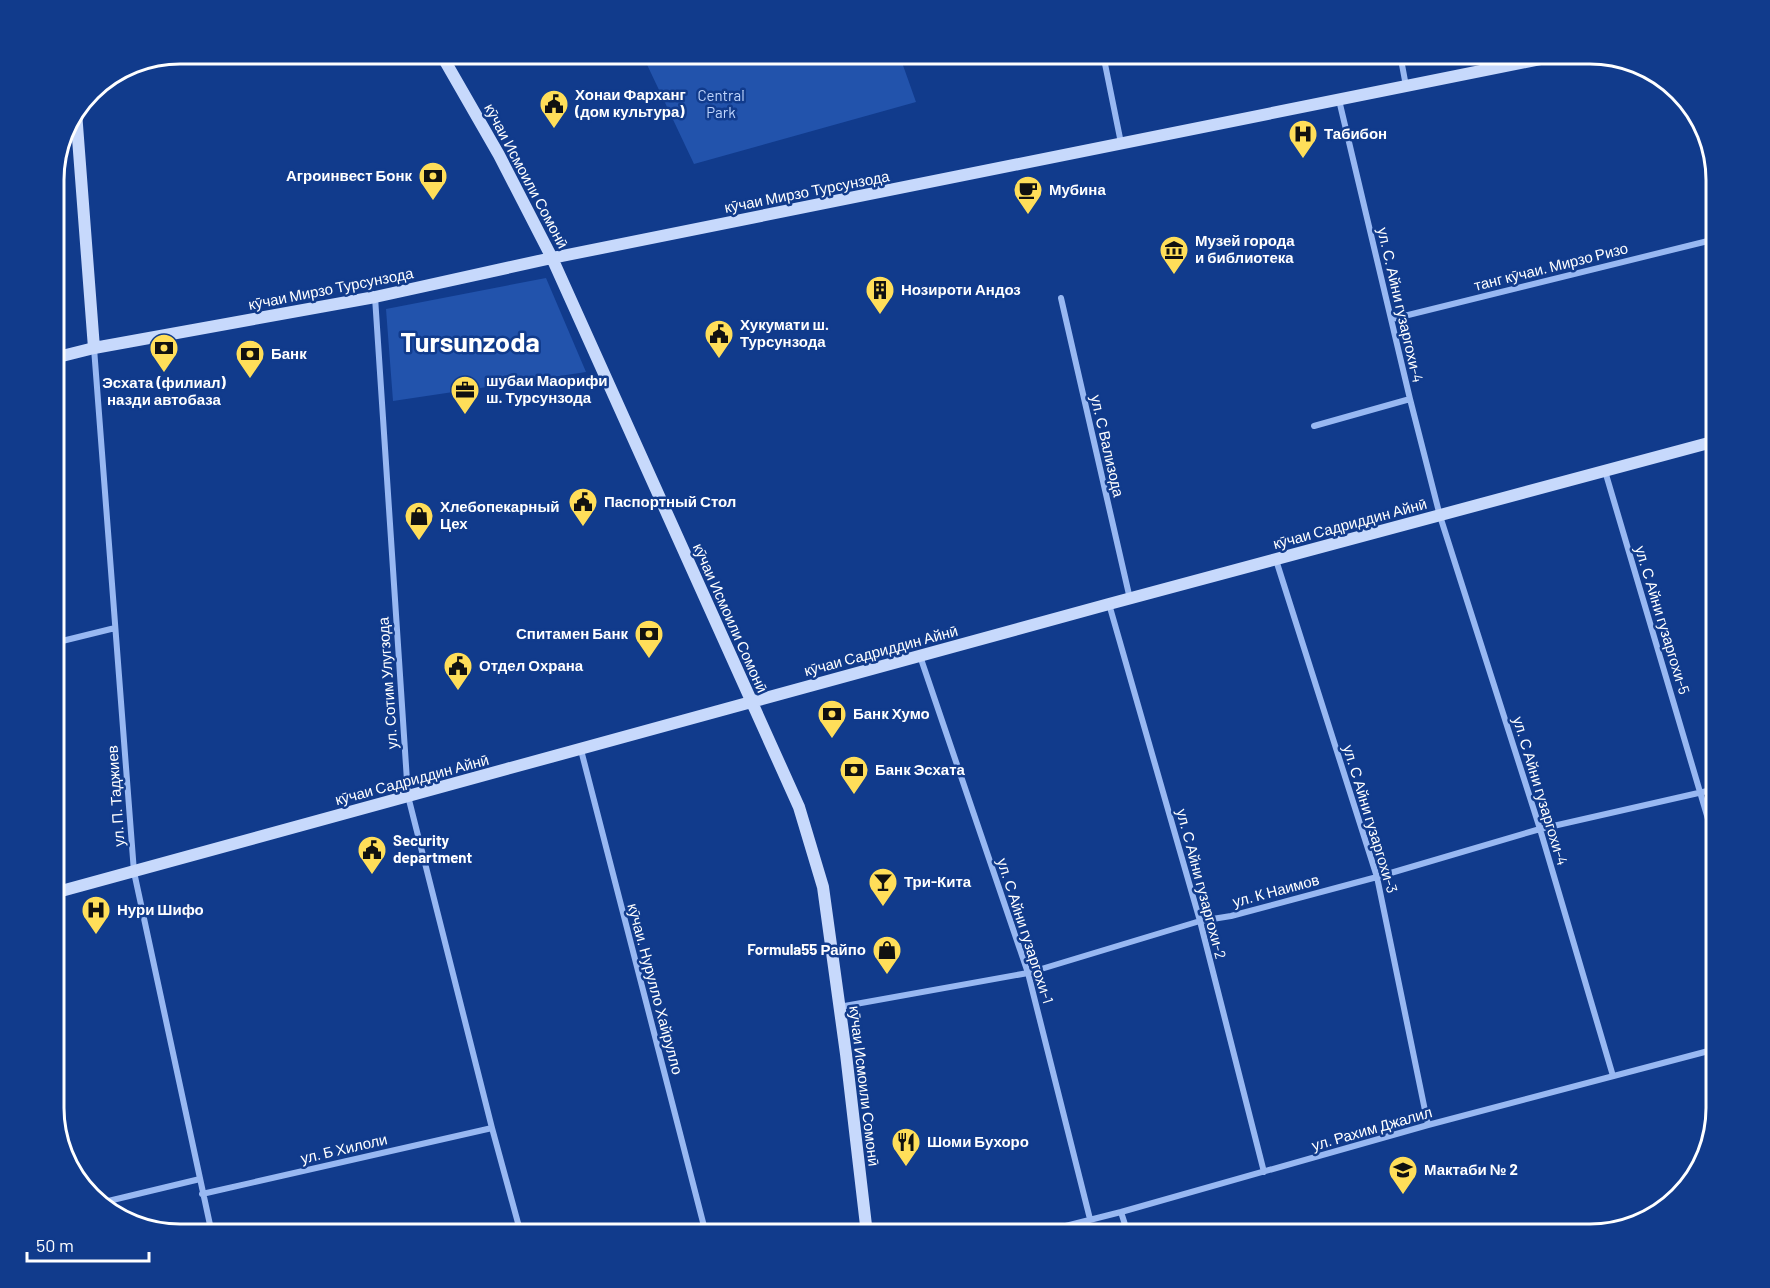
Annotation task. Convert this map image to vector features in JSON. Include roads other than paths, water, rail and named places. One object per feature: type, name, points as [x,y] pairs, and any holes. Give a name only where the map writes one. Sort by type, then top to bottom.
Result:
[{"type":"street","name":"кӯчаи Исмоили Сомонӣ","points":[[447,64],[499,155],[552,258],[799,807],[823,887],[866,1224]]},
{"type":"street","points":[[1105,64],[1121,144]]},
{"type":"street","points":[[1402,64],[1406,86]]},
{"type":"street","name":"кӯчаи Мирзо Турсунзода","points":[[65,355],[375,297],[552,258],[1515,64]]},
{"type":"street","name":"ул. С. Айни гузаргохи-4","points":[[1339,100],[1440,516]]},
{"type":"street","points":[[72,141],[94,348]]},
{"type":"street","name":"танг кӯчаи. Мирзо Ризо","points":[[1392,319],[1706,241]]},
{"type":"street","name":"ул. Сотим Улугзода","points":[[375,297],[408,796],[518,1224]]},
{"type":"street","name":"ул. С Вализода","points":[[1061,298],[1130,599]]},
{"type":"street","name":"ул. П. Таджиев","points":[[94,348],[134,872],[210,1224]]},
{"type":"street","points":[[1314,426],[1410,399]]},
{"type":"street","name":"кӯчаи Садриддин Айнӣ","points":[[65,890],[1109,604],[1706,444]]},
{"type":"street","name":"ул. С Айни гузаргохи-5","points":[[1605,471],[1706,811]]},
{"type":"street","name":"ул. С Айни гузаргохи-4","points":[[1440,516],[1540,829],[1612,1076]]},
{"type":"street","name":"ул. С Айни гузаргохи-3","points":[[1276,560],[1377,877],[1428,1125]]},
{"type":"street","name":"ул. С Айни гузаргохи-2","points":[[1109,604],[1200,921],[1264,1172]]},
{"type":"street","points":[[65,640],[115,628]]},
{"type":"street","name":"ул. С Айни гузаргохи-1","points":[[920,656],[1028,973],[1090,1219]]},
{"type":"street","name":"кӯчаи. Нурулло Хайрулло","points":[[580,750],[703,1224]]},
{"type":"street","name":"ул. К Наимов","points":[[839,1007],[1028,973],[1200,921],[1231,916],[1377,877],[1540,829],[1706,792]]},
{"type":"street","name":"ул. Рахим Джалил","points":[[1071,1224],[1428,1125],[1706,1052]]},
{"type":"street","name":"ул. Б Хилоли","points":[[202,1194],[492,1128]]},
{"type":"street","points":[[111,1200],[200,1179]]},
{"type":"street","points":[[1121,1212],[1125,1224]]},
{"type":"place","name":"Хонаи Фарханг (дом культура)","points":[[554,130]]},
{"type":"place","name":"Табибон","points":[[1303,160]]},
{"type":"place","name":"Агроинвест Бонк","points":[[433,202]]},
{"type":"place","name":"Мубина","points":[[1028,216]]},
{"type":"place","name":"Музей города и библиотека","points":[[1174,276]]},
{"type":"place","name":"Нозироти Андоз","points":[[880,316]]},
{"type":"place","name":"Хукумати ш. Турсунзода","points":[[719,360]]},
{"type":"place","name":"Эсхата (филиал) назди автобаза","points":[[164,374]]},
{"type":"place","name":"Банк","points":[[250,380]]},
{"type":"place","name":"шубаи Маорифи ш. Турсунзода","points":[[465,416]]},
{"type":"place","name":"Паспортный Стол","points":[[583,528]]},
{"type":"place","name":"Хлебопекарный Цех","points":[[419,542]]},
{"type":"place","name":"Спитамен Банк","points":[[649,660]]},
{"type":"place","name":"Отдел Охрана","points":[[458,692]]},
{"type":"place","name":"Банк Хумо","points":[[832,740]]},
{"type":"place","name":"Банк Эсхата","points":[[854,796]]},
{"type":"place","name":"Security department","points":[[372,876]]},
{"type":"place","name":"Три-Кита","points":[[883,908]]},
{"type":"place","name":"Нури Шифо","points":[[96,936]]},
{"type":"place","name":"Formula55 Райпо","points":[[887,976]]},
{"type":"place","name":"Шоми Бухоро","points":[[906,1168]]},
{"type":"place","name":"Мактаби № 2","points":[[1403,1196]]},
{"type":"district","name":"Tursunzoda","points":[[470,343]]},
{"type":"park label","name":"Central Park","points":[[721,104]]}]
